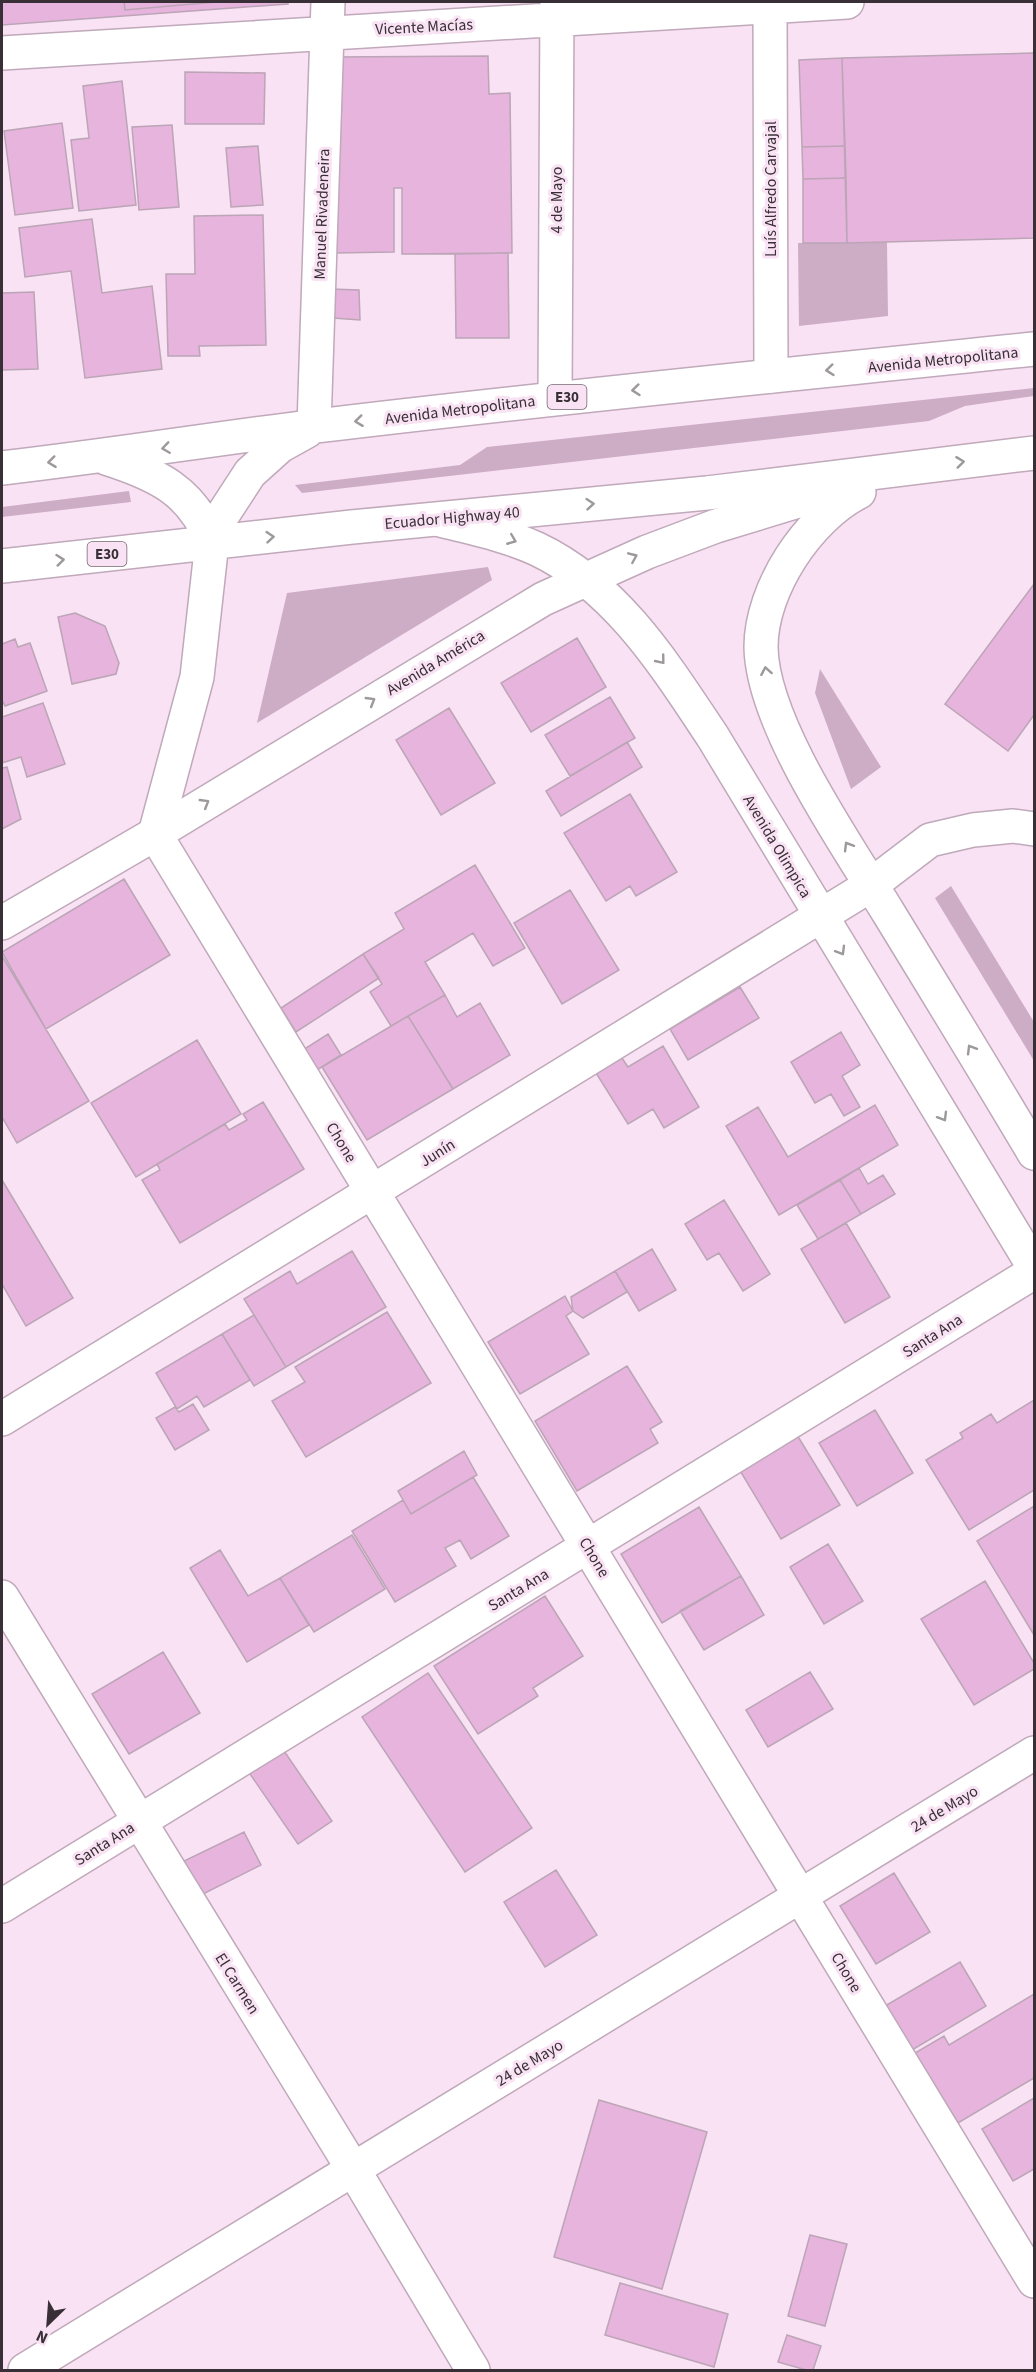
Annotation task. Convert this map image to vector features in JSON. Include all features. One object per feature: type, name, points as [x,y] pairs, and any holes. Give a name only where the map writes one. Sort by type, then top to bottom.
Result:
[{"type":"main road","name":"Vicente Macías","points":[[2,53],[328,17],[847,2]]},
{"type":"main road","name":"Luís Alfredo Carvajal","points":[[770,4],[771,376]]},
{"type":"main road","name":"4 de Mayo","points":[[555,398],[557,10]]},
{"type":"main road","name":"Manuel Rivadeneira","points":[[314,426],[328,17]]},
{"type":"main road","name":"Avenida Metropolitana","points":[[102,457],[314,426],[555,398],[1035,349]]},
{"type":"main road","points":[[155,834],[197,677],[212,542],[220,519],[250,473],[280,446],[314,426]]},
{"type":"main road","name":"E30","points":[[902,470],[1035,453]]},
{"type":"main road","points":[[102,457],[142,469],[169,485],[190,504],[206,525],[212,542]]},
{"type":"main road","name":"E30","points":[[2,468],[102,457]]},
{"type":"main road","points":[[902,470],[855,493],[821,519],[800,546],[768,598],[761,647],[769,690],[784,731],[820,800],[1035,1153]]},
{"type":"main road","name":"Ecuador Highway 40","points":[[2,566],[212,542],[707,493],[902,470]]},
{"type":"main road","name":"Avenida América","points":[[2,923],[155,834],[490,629],[586,578],[716,526],[902,470]]},
{"type":"main road","name":"Avenida Olimpica","points":[[436,519],[499,534],[537,549],[586,578],[620,610],[667,668],[712,737],[1035,1267]]},
{"type":"main road","name":"Junín","points":[[2,1419],[871,885],[930,840],[974,830],[1013,826],[1035,829]]},
{"type":"main road","name":"Chone","points":[[155,834],[1035,2281]]},
{"type":"main road","name":"Santa Ana","points":[[2,1906],[1035,1272]]},
{"type":"main road","name":"El Carmen","points":[[2,1597],[353,2169],[473,2370]]},
{"type":"main road","name":"24 de Mayo","points":[[24,2370],[1035,1753]]},
{"type":"shaded area","points":[[887,242],[888,316],[799,326],[798,243]]},
{"type":"shaded area","points":[[1034,388],[1034,396],[965,406],[929,421],[302,493],[295,485],[460,465],[487,447]]},
{"type":"shaded area","points":[[129,491],[131,502],[2,517],[2,507]]},
{"type":"shaded area","points":[[488,567],[492,580],[257,723],[287,593]]},
{"type":"shaded area","points":[[820,669],[881,767],[851,789],[815,693]]},
{"type":"shaded area","points":[[951,886],[1034,1022],[1034,1061],[935,898]]},
{"type":"building","points":[[2,2],[288,2],[288,4],[2,25]]},
{"type":"building","points":[[124,2],[216,2],[125,10]]},
{"type":"building","points":[[1034,53],[1034,238],[847,243],[842,58]]},
{"type":"building","points":[[488,56],[489,94],[510,93],[512,253],[402,254],[402,188],[394,188],[394,252],[335,253],[333,57]]},
{"type":"building","points":[[842,58],[845,146],[802,147],[799,60]]},
{"type":"building","points":[[185,72],[265,73],[264,124],[185,124]]},
{"type":"building","points":[[122,81],[136,205],[79,211],[71,140],[89,138],[83,86]]},
{"type":"building","points":[[62,123],[73,208],[15,215],[4,131]]},
{"type":"building","points":[[172,125],[179,207],[139,210],[132,127]]},
{"type":"building","points":[[258,146],[263,205],[231,207],[226,148]]},
{"type":"building","points":[[845,146],[846,178],[803,179],[802,147]]},
{"type":"building","points":[[846,178],[847,243],[803,243],[803,179]]},
{"type":"building","points":[[263,215],[266,345],[199,346],[200,356],[168,356],[166,274],[195,274],[194,216]]},
{"type":"building","points":[[92,219],[102,293],[152,286],[162,369],[85,378],[71,271],[25,277],[19,228]]},
{"type":"building","points":[[508,253],[509,338],[456,338],[455,254]]},
{"type":"building","points":[[331,289],[359,290],[360,320],[333,318]]},
{"type":"building","points":[[34,292],[38,369],[2,370],[2,293]]},
{"type":"building","points":[[1034,584],[1034,715],[1008,751],[945,704]]},
{"type":"building","points":[[75,613],[105,626],[119,663],[116,674],[72,684],[58,617]]},
{"type":"building","points":[[577,638],[606,687],[531,732],[501,683]]},
{"type":"building","points":[[15,639],[18,647],[30,643],[47,691],[5,706],[2,700],[2,644]]},
{"type":"building","points":[[610,697],[635,738],[570,776],[545,735]]},
{"type":"building","points":[[43,703],[65,764],[27,777],[21,757],[2,763],[2,717]]},
{"type":"building","points":[[449,708],[495,783],[441,815],[396,740]]},
{"type":"building","points":[[627,742],[642,767],[561,816],[546,791]]},
{"type":"building","points":[[7,767],[21,819],[2,829],[2,768]]},
{"type":"building","points":[[630,794],[677,872],[636,896],[630,886],[606,901],[564,833]]},
{"type":"building","points":[[475,865],[525,948],[493,966],[473,933],[425,962],[445,995],[391,1026],[370,992],[382,984],[363,954],[404,929],[395,913]]},
{"type":"building","points":[[124,879],[170,955],[46,1029],[2,952]]},
{"type":"building","points":[[570,890],[619,970],[562,1004],[514,923]]},
{"type":"building","points":[[363,954],[379,978],[296,1032],[281,1008]]},
{"type":"building","points":[[2,956],[89,1101],[17,1143],[2,1117]]},
{"type":"building","points":[[740,987],[759,1018],[688,1060],[670,1029]]},
{"type":"building","points":[[445,995],[457,1017],[480,1003],[510,1055],[453,1089],[408,1016]]},
{"type":"building","points":[[408,1016],[453,1089],[367,1140],[322,1067]]},
{"type":"building","points":[[841,1032],[860,1065],[842,1076],[860,1107],[844,1116],[831,1094],[815,1103],[791,1062]]},
{"type":"building","points":[[328,1034],[341,1055],[317,1070],[303,1050]]},
{"type":"building","points":[[197,1040],[241,1114],[136,1177],[91,1103]]},
{"type":"building","points":[[663,1046],[699,1107],[664,1128],[653,1109],[628,1124],[596,1073],[622,1058],[628,1067]]},
{"type":"building","points":[[263,1102],[304,1169],[180,1243],[142,1180],[160,1170],[157,1164],[225,1124],[229,1130],[247,1120],[243,1114]]},
{"type":"building","points":[[875,1105],[898,1145],[779,1215],[726,1126],[758,1107],[788,1157]]},
{"type":"building","points":[[859,1168],[868,1184],[883,1175],[895,1194],[861,1214],[840,1180]]},
{"type":"building","points":[[2,1180],[73,1298],[26,1326],[2,1284]]},
{"type":"building","points":[[840,1180],[861,1214],[818,1239],[797,1205]]},
{"type":"building","points":[[724,1200],[770,1274],[743,1291],[719,1253],[707,1260],[685,1224]]},
{"type":"building","points":[[846,1223],[890,1297],[845,1323],[801,1249]]},
{"type":"building","points":[[652,1249],[676,1290],[639,1311],[615,1271]]},
{"type":"building","points":[[352,1251],[386,1307],[286,1367],[244,1299],[290,1271],[297,1284]]},
{"type":"building","points":[[615,1271],[627,1292],[583,1318],[573,1311],[571,1297]]},
{"type":"building","points":[[565,1296],[573,1311],[566,1316],[589,1354],[520,1394],[488,1342]]},
{"type":"building","points":[[387,1312],[431,1383],[306,1457],[272,1401],[305,1382],[295,1367]]},
{"type":"building","points":[[254,1315],[286,1367],[254,1386],[222,1334]]},
{"type":"building","points":[[222,1334],[250,1380],[204,1407],[197,1396],[177,1409],[156,1373]]},
{"type":"building","points":[[627,1366],[662,1422],[650,1429],[658,1443],[577,1491],[535,1421]]},
{"type":"building","points":[[1034,1400],[1034,1490],[969,1530],[926,1460],[963,1438],[960,1433],[991,1414],[997,1423]]},
{"type":"building","points":[[193,1404],[209,1430],[175,1450],[156,1418],[175,1407],[179,1412]]},
{"type":"building","points":[[875,1410],[913,1473],[857,1506],[819,1443]]},
{"type":"building","points":[[797,1435],[840,1505],[781,1539],[739,1469]]},
{"type":"building","points":[[464,1451],[477,1475],[411,1514],[398,1491]]},
{"type":"building","points":[[473,1477],[509,1536],[471,1559],[460,1540],[445,1548],[456,1566],[395,1602],[352,1531],[403,1500],[411,1514]]},
{"type":"building","points":[[1034,1506],[1034,1635],[977,1541]]},
{"type":"building","points":[[699,1507],[741,1576],[662,1623],[621,1554]]},
{"type":"building","points":[[352,1535],[385,1589],[314,1632],[280,1578]]},
{"type":"building","points":[[828,1544],[863,1601],[824,1624],[790,1567]]},
{"type":"building","points":[[220,1550],[248,1596],[280,1578],[309,1625],[247,1662],[190,1568]]},
{"type":"building","points":[[741,1576],[764,1615],[704,1650],[680,1611]]},
{"type":"building","points":[[985,1581],[1034,1663],[1034,1669],[974,1705],[921,1619]]},
{"type":"building","points":[[545,1596],[583,1656],[533,1688],[538,1696],[478,1734],[434,1666]]},
{"type":"building","points":[[163,1652],[200,1713],[129,1754],[92,1694]]},
{"type":"building","points":[[810,1672],[833,1709],[768,1747],[746,1710]]},
{"type":"building","points":[[428,1673],[532,1828],[465,1872],[362,1717]]},
{"type":"building","points":[[282,1748],[332,1821],[298,1844],[248,1771]]},
{"type":"building","points":[[244,1832],[261,1865],[201,1895],[184,1861]]},
{"type":"building","points":[[556,1870],[597,1935],[545,1967],[504,1902]]},
{"type":"building","points":[[894,1873],[930,1932],[876,1964],[840,1906]]},
{"type":"building","points":[[960,1962],[986,2006],[912,2050],[885,2006]]},
{"type":"building","points":[[1034,1994],[1034,2078],[958,2123],[915,2053],[944,2036],[949,2045]]},
{"type":"building","points":[[1034,2098],[1034,2169],[1013,2181],[982,2129]]},
{"type":"building","points":[[599,2100],[707,2132],[662,2289],[554,2257]]},
{"type":"building","points":[[810,2235],[847,2244],[825,2326],[788,2316]]},
{"type":"building","points":[[620,2283],[728,2314],[714,2367],[605,2335]]},
{"type":"building","points":[[787,2335],[821,2346],[813,2370],[778,2362]]}]
